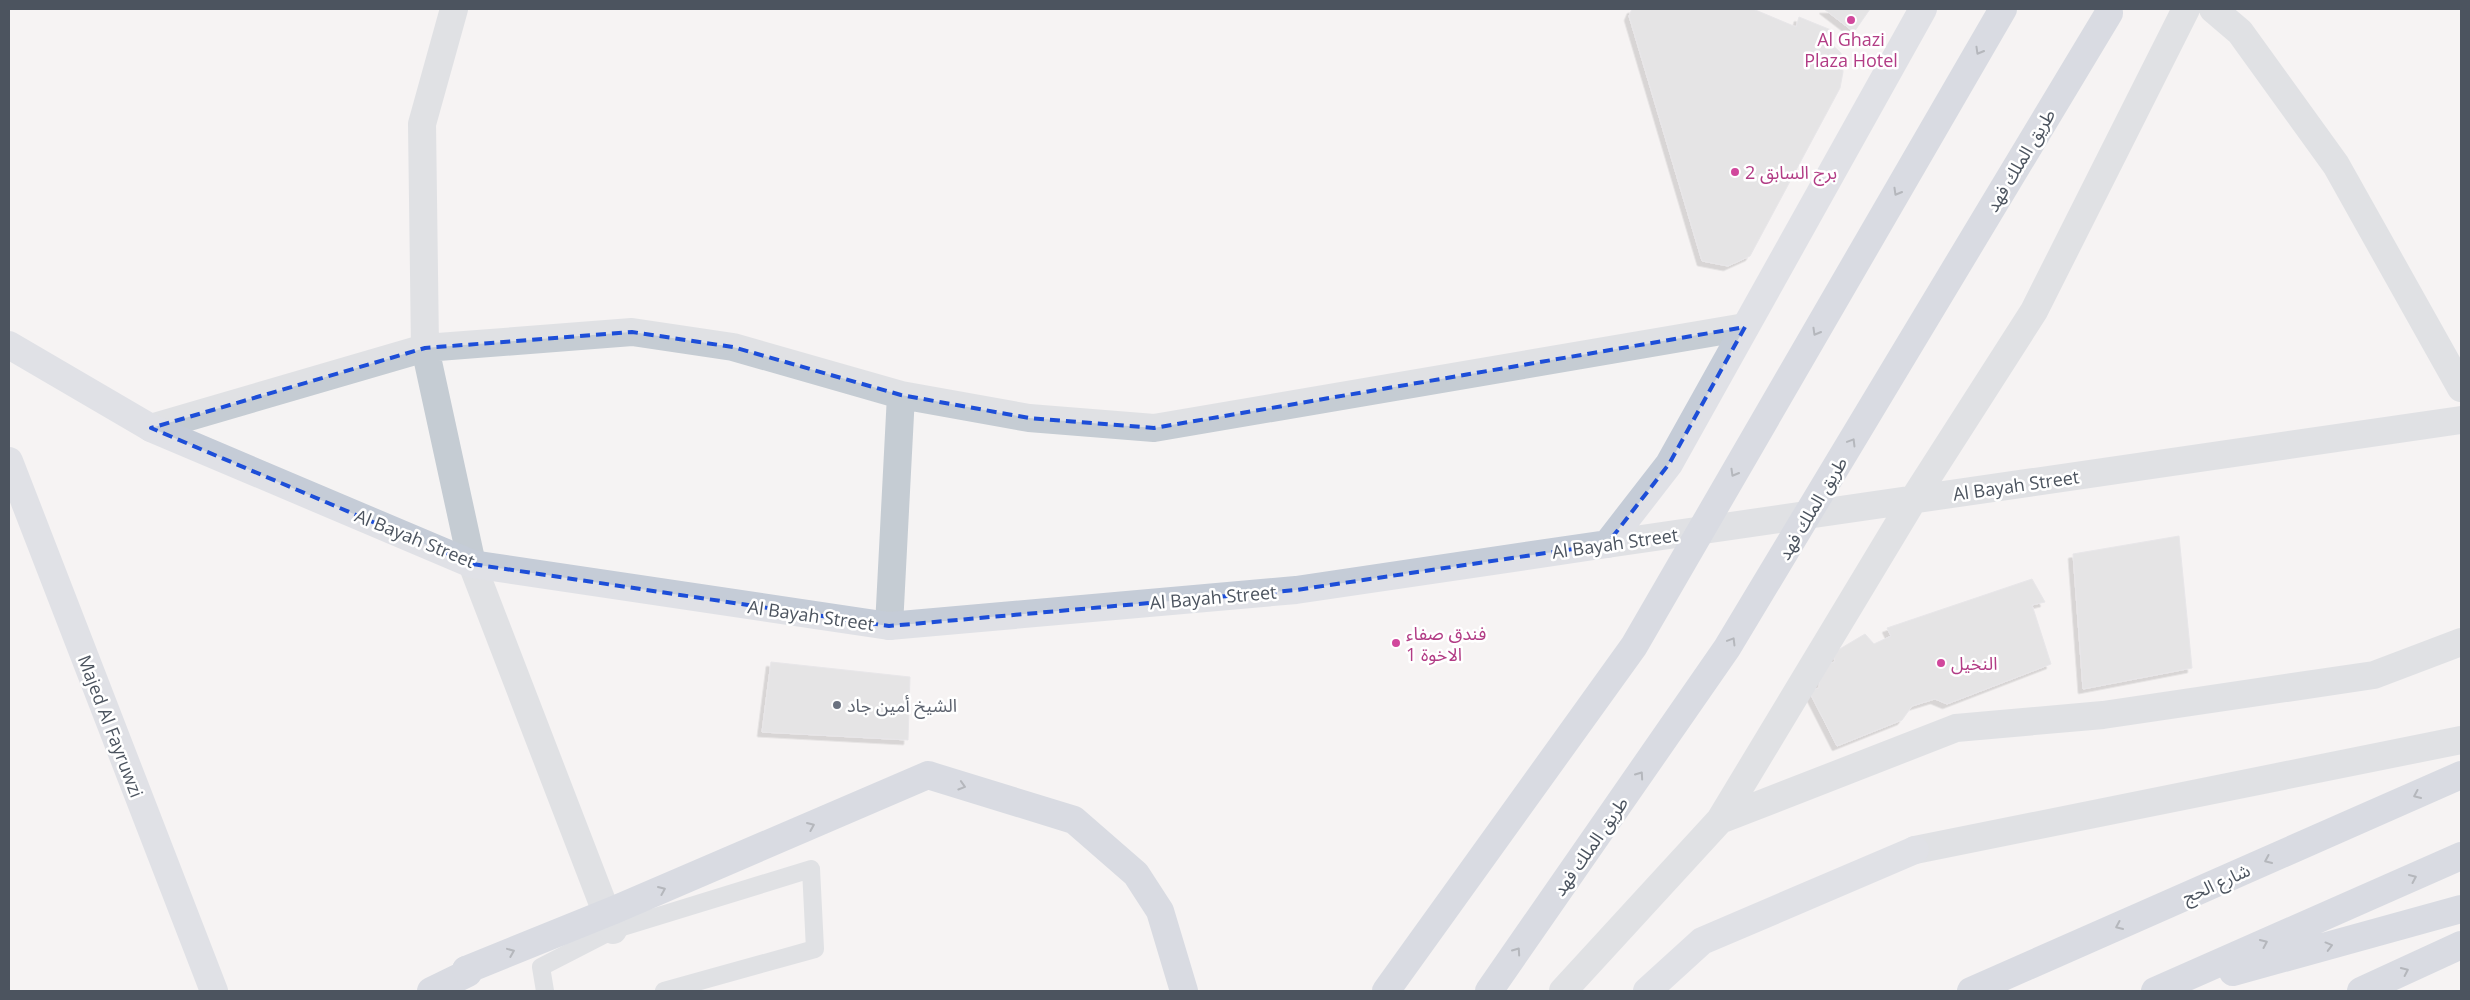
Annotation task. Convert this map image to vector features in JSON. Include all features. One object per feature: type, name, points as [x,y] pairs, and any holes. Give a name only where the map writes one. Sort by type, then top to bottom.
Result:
[{"type":"main road","points":[[1386,991],[1634,646],[2003,9]]},
{"type":"main road","name":"طريق الملك فهد","points":[[1489,991],[1727,648],[2110,11]]},
{"type":"main road","name":"شارع الحج","points":[[1971,991],[2461,775]]},
{"type":"main road","points":[[431,991],[468,973],[466,970],[614,910],[928,776],[1074,820],[1136,874],[1160,911],[1184,991]]},
{"type":"main road","points":[[2155,991],[2461,856]]},
{"type":"main road","points":[[2164,991],[2461,909]]},
{"type":"main road","points":[[2361,991],[2461,945]]},
{"type":"street","points":[[454,9],[422,124],[425,348],[472,564],[613,930]]},
{"type":"street","points":[[1607,544],[1669,464],[1923,9]]},
{"type":"street","points":[[1563,991],[1720,820],[1913,500],[2034,311],[2186,9]]},
{"type":"street","points":[[2213,9],[2240,32],[2336,165],[2461,388]]},
{"type":"street","points":[[151,428],[425,348],[632,332],[733,347],[901,395],[1029,418],[1154,428],[1745,327]]},
{"type":"street","name":"Al Bayah Street","points":[[9,345],[151,428],[472,564],[889,626],[1296,590],[2461,420]]},
{"type":"street","points":[[889,626],[901,395]]},
{"type":"street","name":"Majed Al Fayruwzi","points":[[9,461],[214,991]]},
{"type":"street","points":[[1720,820],[1956,728],[2103,715],[2374,675],[2461,642]]},
{"type":"street","points":[[1647,991],[1702,941],[1915,850],[2461,740]]},
{"type":"lane","points":[[545,991],[541,967],[613,930],[811,869],[815,949],[664,991]]},
{"type":"highlighted area","points":[[1745,327],[1669,464],[1607,544],[1296,590],[889,626],[472,564],[151,428],[425,348],[632,332],[733,347],[901,395],[1029,418],[1154,428]]},
{"type":"building","name":"برج السابق 2","points":[[1632,9],[1753,9],[1796,27],[1799,17],[1831,30],[1828,41],[1841,53],[1843,72],[1840,88],[1750,256],[1728,266],[1702,261],[1629,16]]},
{"type":"building","name":"Al Ghazi Plaza Hotel","points":[[1824,9],[1870,9],[1854,32]]},
{"type":"building","points":[[2179,536],[2192,668],[2083,689],[2073,554]]},
{"type":"building","name":"النخيل","points":[[2032,579],[2045,602],[2032,605],[2051,664],[1947,704],[1935,699],[1912,706],[1902,720],[1837,746],[1809,691],[1819,688],[1820,677],[1825,664],[1835,662],[1833,653],[1865,634],[1874,644],[1891,636],[1887,628]]},
{"type":"building","name":"الشيخ أمين جاد","points":[[771,662],[910,677],[908,740],[762,732]]},
{"type":"place","name":"Al Ghazi Plaza Hotel","points":[[1851,20]]},
{"type":"place","name":"برج السابق 2","points":[[1735,172]]},
{"type":"place","name":"فندق صفاء الاخوة 1","points":[[1396,643]]},
{"type":"place","name":"النخيل","points":[[1941,663]]},
{"type":"place","name":"الشيخ أمين جاد","points":[[837,705]]}]
